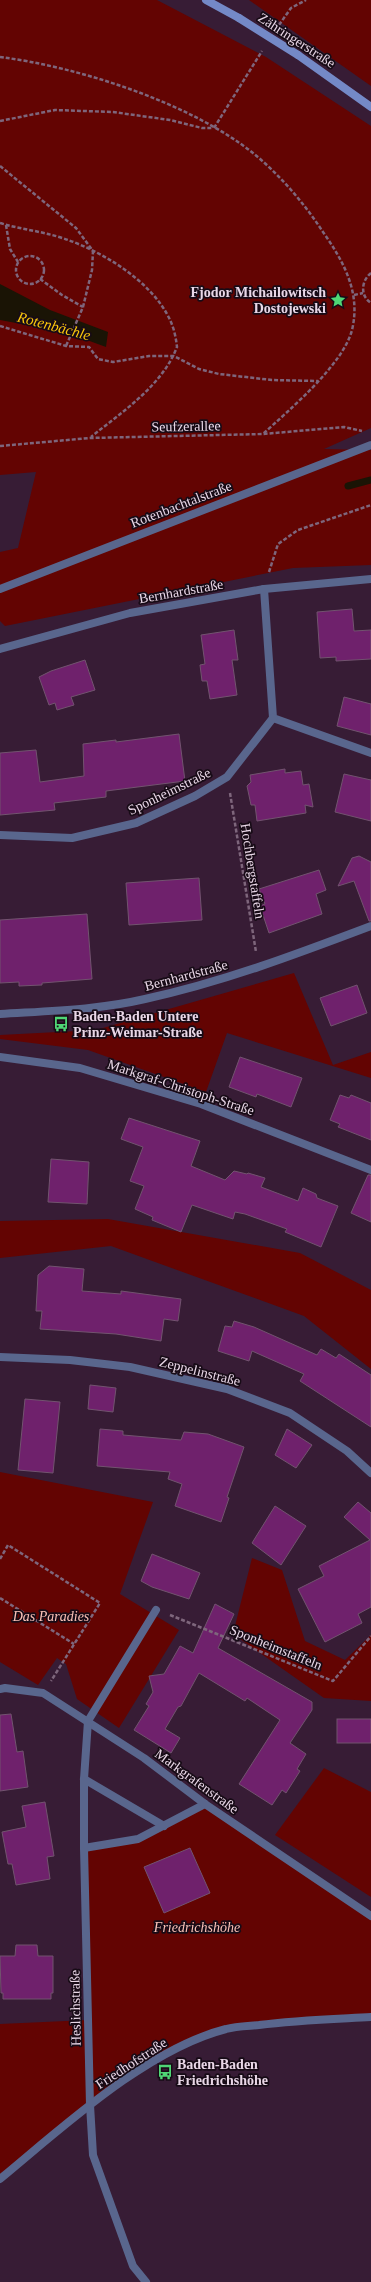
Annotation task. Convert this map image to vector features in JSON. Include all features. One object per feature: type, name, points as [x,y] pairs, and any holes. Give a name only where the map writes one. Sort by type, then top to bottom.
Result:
[{"type":"main road","name":"Zähringerstraße","points":[[206,0],[239,18],[298,55],[371,106]]},
{"type":"street","name":"Rotenbachtalstraße","points":[[0,589],[371,445]]},
{"type":"street","name":"Bernhardstraße","points":[[0,649],[130,613],[264,589],[371,579]]},
{"type":"street","points":[[264,589],[272,718],[371,753]]},
{"type":"street","name":"Sponheimstraße","points":[[0,836],[72,838],[136,823],[195,796],[227,777],[272,718]]},
{"type":"street","name":"Bernhardstraße","points":[[0,1014],[71,1009],[145,1000],[258,969],[371,926]]},
{"type":"street","name":"Markgraf-Christoph-Straße","points":[[0,1057],[80,1068],[201,1104],[371,1170]]},
{"type":"street","name":"Zeppelinstraße","points":[[0,1357],[70,1360],[130,1367],[227,1389],[290,1413],[347,1451],[371,1473]]},
{"type":"street","points":[[88,1721],[156,1610]]},
{"type":"street","name":"Markgrafenstraße","points":[[0,1689],[5,1688],[43,1693],[144,1758],[205,1804],[371,1916]]},
{"type":"street","name":"Heslichstraße","points":[[88,1721],[84,1779],[84,1848],[90,2106],[93,2155],[133,2266],[146,2282]]},
{"type":"street","points":[[84,1779],[164,1826]]},
{"type":"street","points":[[84,1848],[138,1839],[205,1804]]},
{"type":"street","name":"Friedhofstraße","points":[[0,2179],[90,2106],[153,2061],[182,2046],[226,2029],[286,2022],[371,2017]]},
{"type":"path","points":[[290,8],[306,0]]},
{"type":"path","points":[[0,57],[24,60],[93,77],[180,110],[214,128],[253,153],[293,191],[341,257],[356,306],[351,332],[335,362],[318,381],[263,434]]},
{"type":"path","points":[[214,128],[248,72]]},
{"type":"path","points":[[0,121],[55,110],[113,112],[170,120],[202,128],[214,128]]},
{"type":"path","points":[[0,166],[76,228],[93,251],[92,270],[83,307],[66,346]]},
{"type":"path","points":[[0,224],[49,234],[93,251],[135,278],[155,296],[170,320],[177,347],[166,370],[148,390],[90,438]]},
{"type":"path","points":[[6,225],[10,249],[18,262]]},
{"type":"path","points":[[34,256],[38,259],[43,266],[40,279],[32,284],[23,282],[16,271],[18,262],[25,257],[34,256]]},
{"type":"path","points":[[371,273],[363,285],[363,293],[371,304]]},
{"type":"path","points":[[40,279],[62,295],[83,307]]},
{"type":"path","points":[[354,296],[363,293]]},
{"type":"path","points":[[0,326],[66,346],[89,346],[98,359],[113,362],[149,356],[174,356],[199,369],[219,374],[257,379],[318,381]]},
{"type":"path","name":"Seufzerallee","points":[[0,446],[90,438],[263,434],[344,427],[364,431]]},
{"type":"path","points":[[264,589],[278,544],[305,527],[371,505]]},
{"type":"path","name":"Hochbergstaffeln","points":[[227,777],[258,969]]},
{"type":"path","points":[[0,1559],[8,1545],[100,1603],[43,1693]]},
{"type":"path","points":[[0,1598],[74,1644]]},
{"type":"path","name":"Sponheimstaffeln","points":[[156,1610],[332,1681],[371,1636]]},
{"type":"green space","points":[[0,0],[157,0],[266,57],[371,126],[371,428],[324,449],[371,450],[371,565],[293,568],[5,626],[0,621],[0,552],[18,548],[36,472],[0,475]]},
{"type":"green space","points":[[249,0],[371,0],[371,86]]},
{"type":"green space","points":[[294,973],[333,1065],[371,1052],[371,1078],[227,1033],[206,1092],[88,1050],[0,1039],[0,1035],[96,1030]]},
{"type":"green space","points":[[108,1219],[300,1253],[371,1290],[371,1369],[304,1316],[111,1246],[0,1258],[0,1221]]},
{"type":"green space","name":"Das Paradies","points":[[0,1472],[153,1502],[120,1594],[179,1630],[119,1728],[77,1699],[66,1664],[57,1658],[38,1685],[0,1662]]},
{"type":"green space","points":[[252,1558],[282,1570],[305,1641],[345,1660],[371,1635],[371,1701],[324,1698],[233,1634]]},
{"type":"green space","points":[[324,1768],[371,1792],[371,1897],[275,1835]]},
{"type":"green space","name":"Friedrichshöhe","points":[[205,1804],[371,1916],[371,2017],[226,2029],[153,2061],[0,2179],[0,2024],[88,2020],[84,1848],[138,1839]]},
{"type":"water","points":[[0,284],[50,310],[108,332],[106,347],[65,332],[0,320]]},
{"type":"building","points":[[352,609],[354,631],[371,630],[371,659],[336,661],[336,657],[320,658],[317,612]]},
{"type":"building","points":[[234,630],[238,660],[232,660],[237,695],[210,699],[207,681],[202,681],[200,665],[205,664],[201,635]]},
{"type":"building","points":[[85,660],[95,690],[71,697],[74,705],[57,710],[55,703],[49,705],[39,677],[51,671]]},
{"type":"building","points":[[344,697],[371,704],[371,735],[337,726]]},
{"type":"building","points":[[179,734],[185,781],[106,791],[106,797],[54,803],[55,810],[0,815],[0,753],[36,750],[40,782],[84,776],[83,744],[116,740],[116,742]]},
{"type":"building","points":[[285,769],[285,773],[301,771],[303,785],[309,784],[313,807],[305,805],[306,813],[257,821],[255,805],[251,805],[247,786],[251,782],[250,775]]},
{"type":"building","points":[[344,774],[371,780],[371,821],[335,812]]},
{"type":"building","points":[[359,856],[371,862],[371,921],[369,921],[354,881],[338,886],[352,858]]},
{"type":"building","points":[[319,870],[326,890],[316,894],[322,914],[269,933],[260,906],[265,904],[259,889]]},
{"type":"building","points":[[199,878],[202,920],[129,925],[126,883]]},
{"type":"building","points":[[87,914],[92,979],[19,986],[19,982],[0,983],[0,920]]},
{"type":"building","points":[[357,985],[367,1013],[331,1026],[320,998]]},
{"type":"building","points":[[240,1057],[302,1078],[291,1107],[257,1094],[256,1097],[229,1087]]},
{"type":"building","points":[[340,1095],[349,1098],[351,1095],[371,1103],[371,1140],[338,1127],[340,1124],[330,1120]]},
{"type":"building","points":[[129,1118],[200,1141],[191,1166],[225,1180],[234,1171],[248,1173],[265,1178],[261,1187],[298,1201],[303,1188],[316,1194],[317,1198],[338,1206],[321,1247],[285,1232],[287,1229],[245,1214],[235,1212],[233,1219],[192,1205],[181,1232],[152,1220],[153,1217],[135,1209],[144,1186],[130,1181],[143,1147],[121,1139]]},
{"type":"building","points":[[51,1159],[89,1162],[87,1204],[48,1202]]},
{"type":"building","points":[[368,1175],[371,1175],[371,1222],[351,1213]]},
{"type":"building","points":[[49,1266],[84,1269],[82,1291],[121,1294],[121,1291],[181,1299],[178,1321],[164,1319],[161,1341],[116,1334],[40,1329],[42,1311],[36,1311],[38,1275]]},
{"type":"building","points":[[234,1321],[254,1327],[317,1355],[321,1349],[336,1358],[339,1354],[371,1375],[371,1427],[300,1381],[304,1374],[252,1351],[249,1361],[218,1351],[225,1326],[232,1327]]},
{"type":"building","points":[[90,1385],[116,1388],[113,1412],[88,1409]]},
{"type":"building","points":[[25,1399],[60,1402],[53,1473],[18,1470]]},
{"type":"building","points":[[100,1429],[123,1431],[123,1435],[181,1440],[184,1432],[208,1434],[244,1447],[227,1497],[229,1498],[221,1522],[175,1506],[182,1484],[168,1479],[170,1472],[97,1466]]},
{"type":"building","points":[[287,1429],[312,1445],[296,1468],[275,1455]]},
{"type":"building","points":[[358,1502],[371,1513],[371,1607],[358,1614],[362,1623],[325,1642],[298,1589],[324,1576],[319,1566],[370,1540],[344,1517]]},
{"type":"building","points":[[275,1506],[306,1526],[281,1565],[252,1543]]},
{"type":"building","points":[[152,1554],[200,1573],[189,1599],[152,1587],[141,1581]]},
{"type":"building","points":[[215,1604],[234,1614],[218,1648],[312,1702],[312,1710],[290,1743],[306,1754],[297,1769],[300,1771],[286,1793],[282,1790],[272,1805],[239,1784],[280,1720],[247,1698],[245,1701],[199,1673],[181,1706],[178,1707],[165,1729],[180,1738],[171,1753],[134,1730],[149,1706],[146,1704],[153,1692],[149,1676],[164,1674],[180,1646],[193,1653]]},
{"type":"building","points":[[11,1714],[17,1752],[23,1751],[28,1787],[0,1791],[0,1715]]},
{"type":"building","points":[[337,1719],[371,1719],[371,1743],[337,1743]]},
{"type":"building","points":[[45,1802],[54,1856],[47,1857],[50,1879],[16,1885],[12,1864],[8,1864],[2,1832],[26,1827],[22,1806]]},
{"type":"building","points":[[190,1848],[210,1893],[164,1913],[144,1867]]},
{"type":"building","points":[[16,1945],[37,1945],[38,1956],[53,1956],[53,1993],[51,1993],[51,1999],[3,1999],[3,1993],[1,1993],[0,1956],[15,1956]]},
{"type":"waterway","name":"Rotenbächle","points":[[348,486],[371,480]]},
{"type":"place","name":"Fjodor Michailowitsch Dostojewski","points":[[338,300]]},
{"type":"place","name":"Baden-Baden Untere Prinz-Weimar-Straße","points":[[61,1024]]},
{"type":"place","name":"Baden-Baden Friedrichshöhe","points":[[165,2072]]}]
